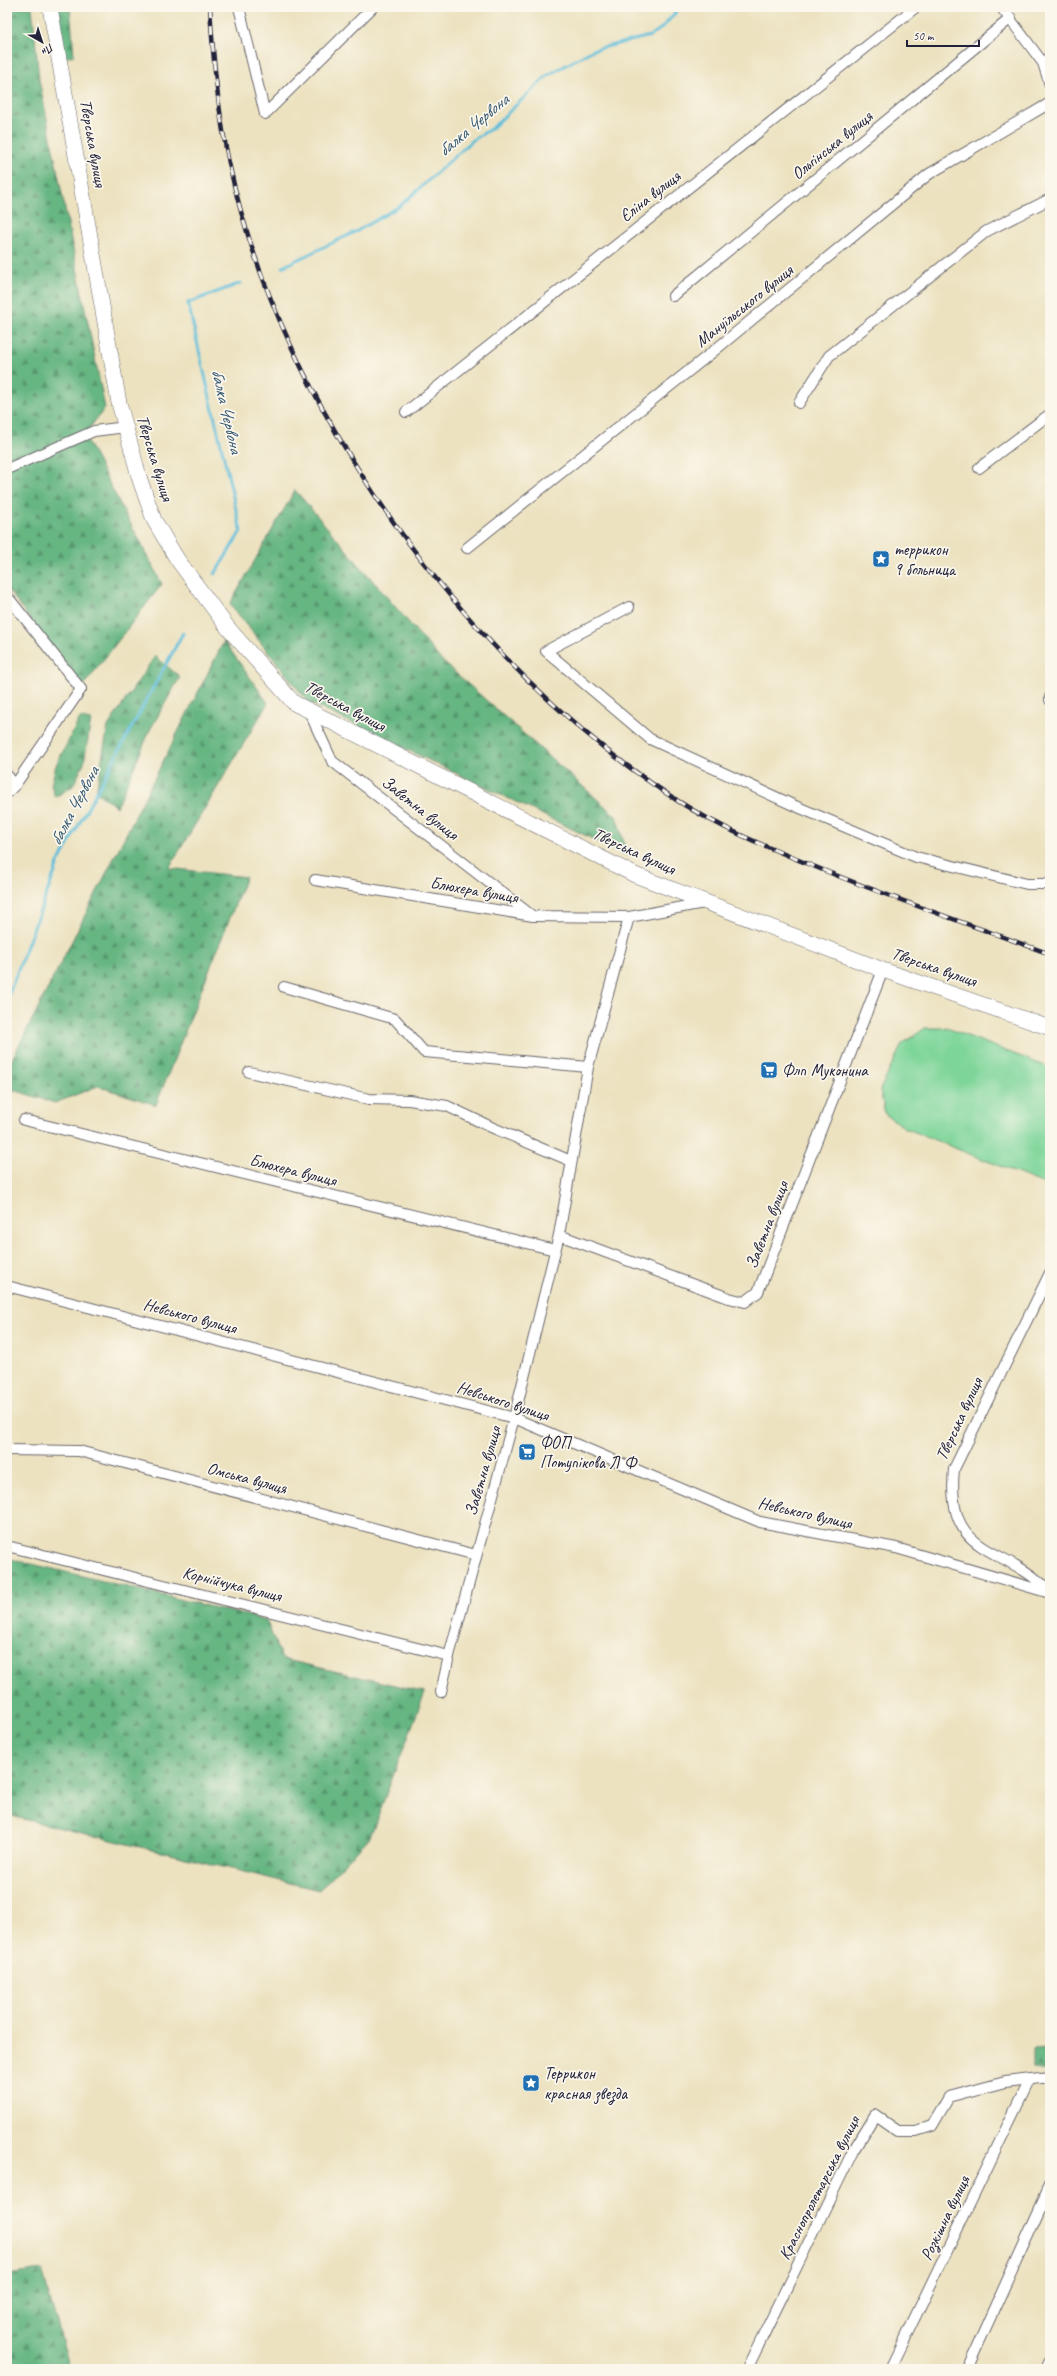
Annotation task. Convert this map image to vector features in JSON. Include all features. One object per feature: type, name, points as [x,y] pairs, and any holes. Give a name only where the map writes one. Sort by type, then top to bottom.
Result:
[{"type":"main road","name":"Тверська вулиця","points":[[50,7],[119,403],[154,520],[177,559],[228,628],[294,703],[635,875],[884,970],[1050,1028]]},
{"type":"street","points":[[239,7],[265,114],[373,7]]},
{"type":"street","name":"Єліна вулиця","points":[[406,412],[916,7]]},
{"type":"street","points":[[1001,7],[1011,18],[1043,63],[1050,85]]},
{"type":"street","name":"Ольгінська вулиця","points":[[674,296],[1011,18]]},
{"type":"street","name":"Мануїльського вулиця","points":[[467,548],[716,350],[929,174],[1050,103]]},
{"type":"street","points":[[799,403],[829,356],[987,231],[1050,199]]},
{"type":"street","points":[[979,468],[1050,414]]},
{"type":"street","points":[[7,469],[94,431],[126,427]]},
{"type":"street","points":[[7,596],[81,689],[15,785],[7,793]]},
{"type":"street","points":[[629,608],[546,651],[650,739],[793,805],[916,857],[1027,884],[1050,884]]},
{"type":"street","name":"Заветна вулиця","points":[[308,710],[332,761],[532,916]]},
{"type":"street","points":[[7,775],[15,785]]},
{"type":"street","name":"Блюхера вулиця","points":[[315,880],[532,916],[630,917]]},
{"type":"street","points":[[630,917],[704,902]]},
{"type":"street","name":"Заветна вулиця","points":[[441,1692],[449,1656],[514,1418],[555,1250],[588,1067],[630,917]]},
{"type":"street","name":"Заветна вулиця","points":[[558,1235],[729,1298],[745,1302],[758,1292],[884,970]]},
{"type":"street","points":[[284,987],[395,1019],[424,1052],[588,1067]]},
{"type":"street","points":[[248,1072],[369,1099],[409,1100],[447,1106],[571,1161]]},
{"type":"street","name":"Блюхера вулиця","points":[[24,1120],[555,1250]]},
{"type":"street","name":"Тверська вулиця","points":[[1050,1273],[954,1469],[952,1487],[953,1506],[958,1519],[973,1542],[1038,1580],[1050,1592]]},
{"type":"street","name":"Невського вулиця","points":[[7,1286],[514,1418],[760,1522],[896,1548],[1050,1592]]},
{"type":"street","name":"Омська вулиця","points":[[7,1450],[79,1451],[476,1555]]},
{"type":"street","name":"Корнійчука вулиця","points":[[7,1546],[449,1656]]},
{"type":"street","name":"Краснопролетарська вулиця","points":[[747,2369],[853,2151],[875,2115],[898,2131],[916,2131],[932,2126],[949,2097],[1005,2082],[1029,2081],[1050,2077]]},
{"type":"street","name":"Розкішна вулиця","points":[[890,2369],[1029,2081]]},
{"type":"street","points":[[967,2369],[1050,2186]]},
{"type":"street","points":[[1046,2369],[1050,2361]]},
{"type":"green space","points":[[7,7],[32,7],[39,79],[105,408],[84,435],[162,584],[81,689],[7,588]]},
{"type":"green space","points":[[55,7],[70,7],[74,55],[65,58]]},
{"type":"green space","points":[[295,490],[441,660],[616,816],[628,856],[308,702],[230,604]]},
{"type":"green space","points":[[224,641],[268,703],[169,868],[246,877],[156,1105],[98,1086],[55,1103],[7,1088],[7,1069]]},
{"type":"green space","points":[[155,656],[180,677],[150,730],[117,807],[96,792],[108,726]]},
{"type":"green space","points":[[80,718],[91,720],[84,763],[73,786],[55,797],[51,785],[56,765]]},
{"type":"green space","points":[[925,1028],[947,1028],[1050,1068],[1050,1182],[1044,1184],[905,1128],[885,1114],[880,1090],[902,1044]]},
{"type":"green space","points":[[7,1558],[266,1620],[282,1659],[425,1692],[370,1837],[319,1890],[7,1815]]},
{"type":"green space","points":[[1050,2049],[1050,2071],[1033,2069],[1033,2050]]},
{"type":"green space","points":[[42,2270],[70,2369],[7,2369],[7,2275]]},
{"type":"waterway","name":"балка Червона","points":[[282,267],[357,231],[400,206],[473,140],[492,128],[548,75],[593,50],[650,36],[663,27],[680,7]]},
{"type":"waterway","name":"балка Червона","points":[[215,574],[241,531],[188,303],[241,283]]},
{"type":"waterway","name":"балка Червона","points":[[7,999],[59,861],[183,633]]},
{"type":"railway","points":[[210,7],[216,85],[229,163],[255,255],[292,347],[339,437],[394,523],[457,604],[527,679],[601,745],[694,811],[778,852],[842,878],[1050,954]]},
{"type":"place","name":"террикон 9 больница","points":[[881,559]]},
{"type":"place","name":"Флп Муконина","points":[[769,1070]]},
{"type":"place","name":"ФОП Потупікова Л Ф","points":[[527,1452]]},
{"type":"place","name":"Террикон красная звезда","points":[[531,2083]]}]
